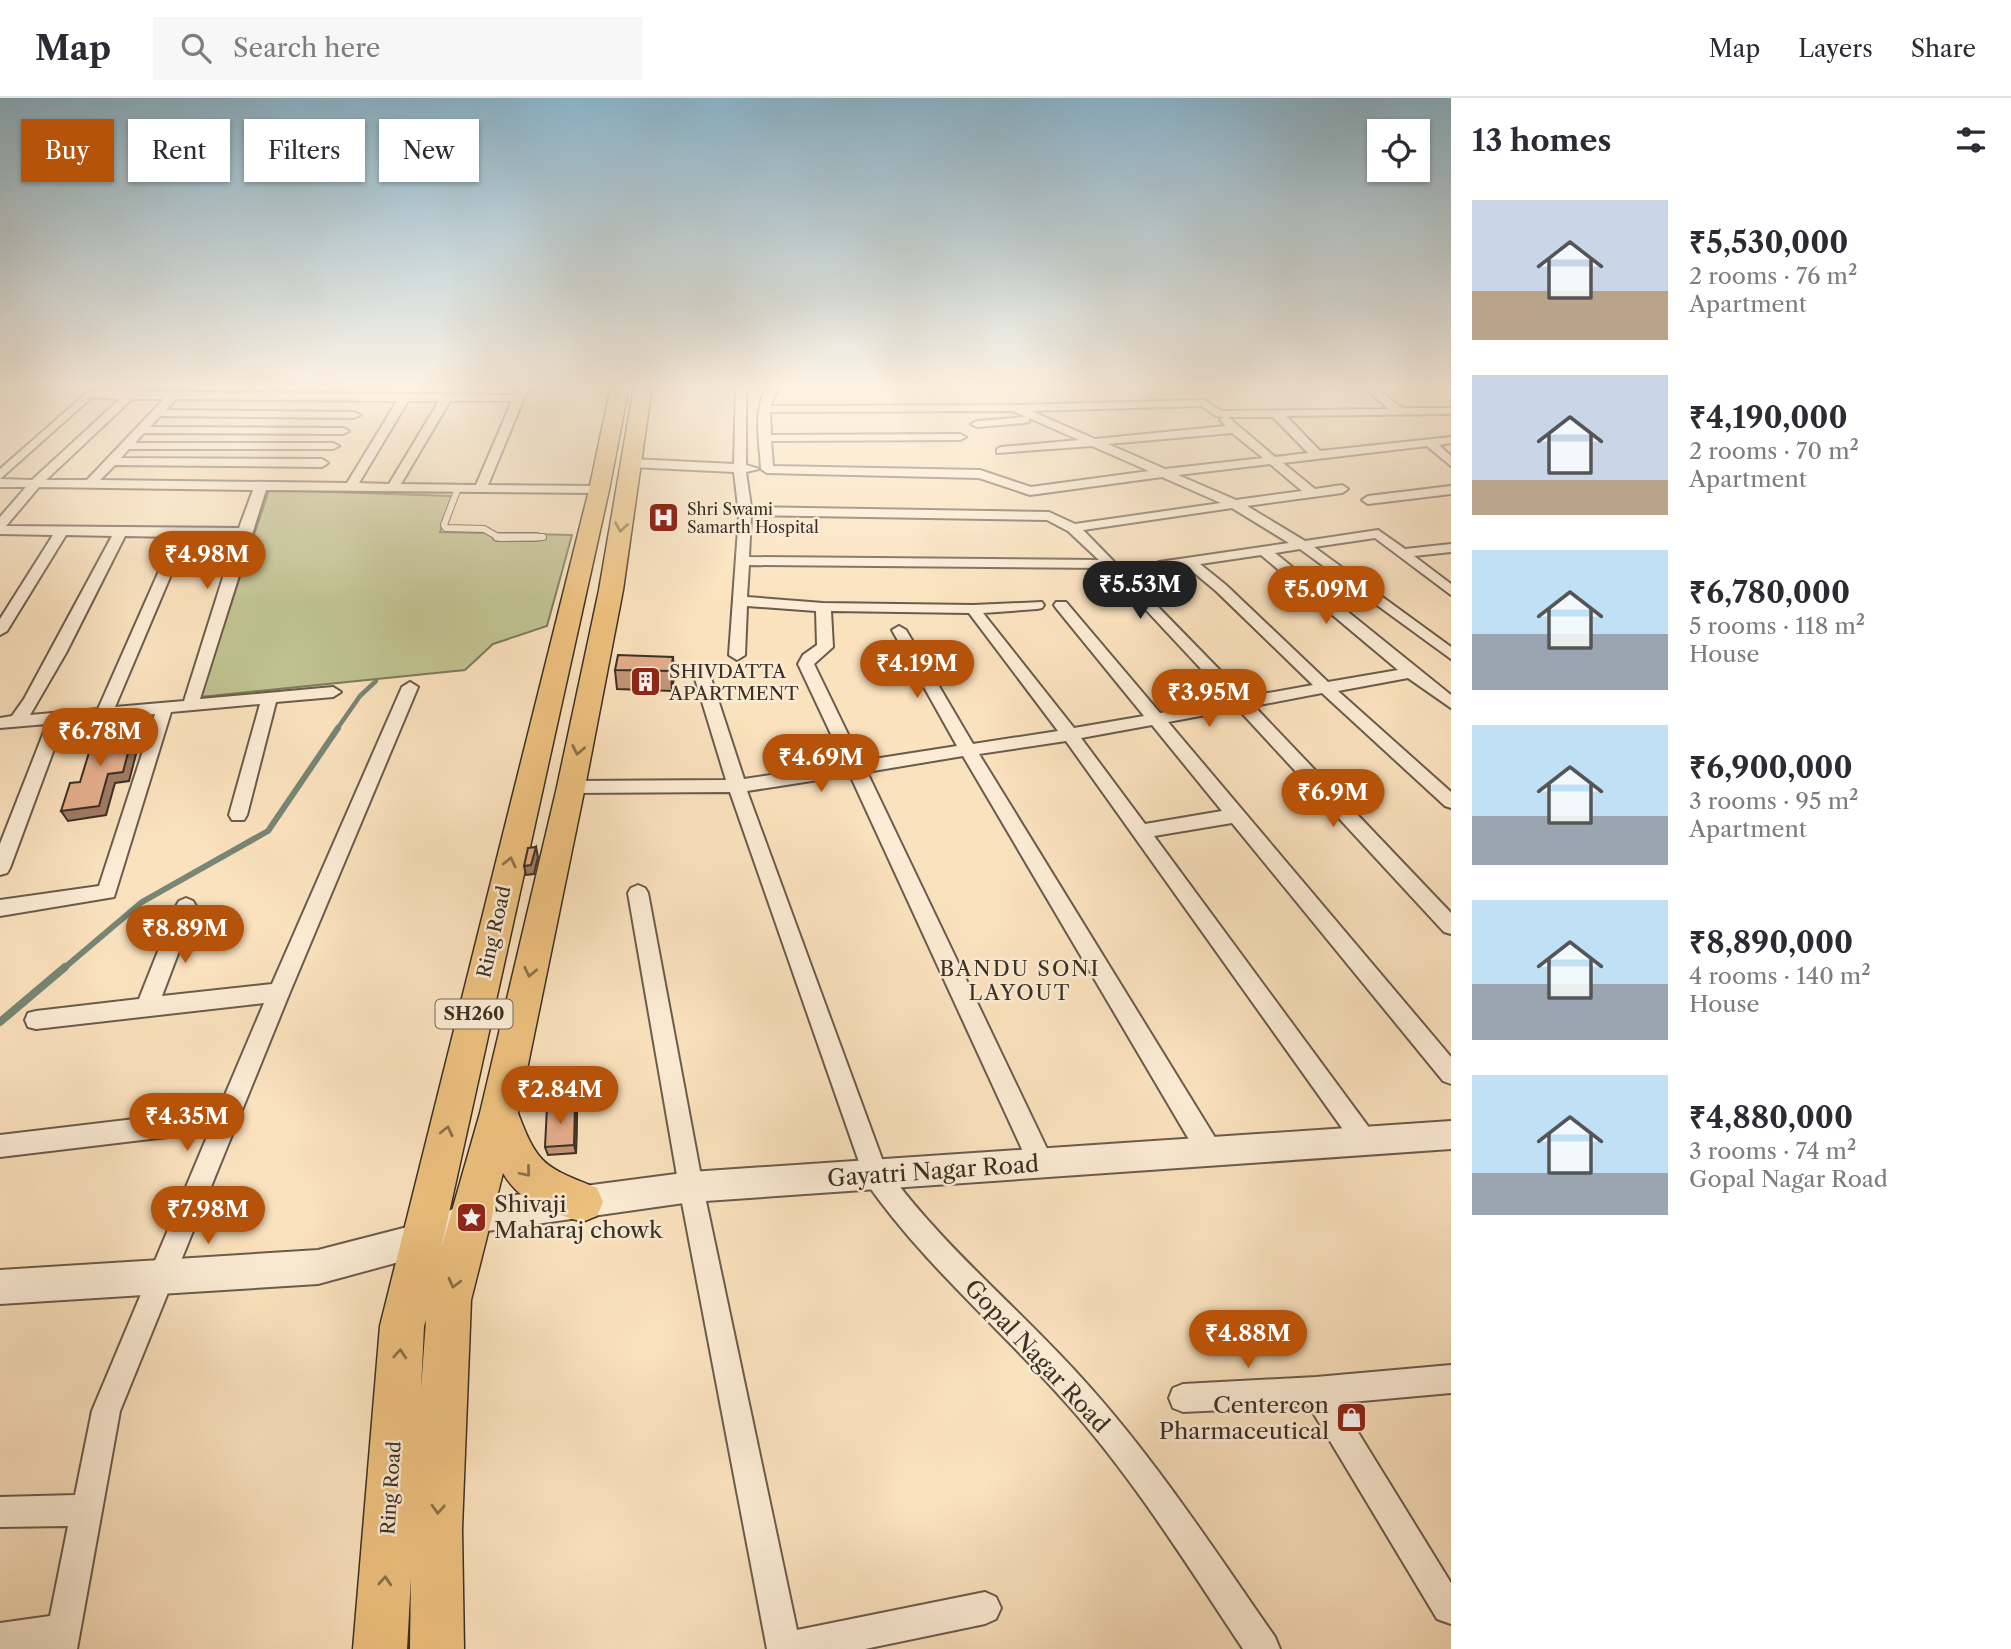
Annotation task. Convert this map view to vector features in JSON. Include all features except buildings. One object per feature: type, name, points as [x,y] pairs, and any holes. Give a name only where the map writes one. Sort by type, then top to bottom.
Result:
[{"type":"main road","name":"Ring Road","points":[[380,1649],[402,1326],[605,458]]},
{"type":"main road","name":"SH260","points":[[437,1649],[437,1529],[449,1300],[499,1113],[571,787],[611,590],[633,458]]},
{"type":"main road","points":[[499,1113],[524,1174],[550,1193],[582,1202]]},
{"type":"street","points":[[0,475],[18,458]]},
{"type":"street","points":[[0,525],[35,484],[62,458]]},
{"type":"street","points":[[88,486],[114,458]]},
{"type":"street","points":[[305,487],[325,458]]},
{"type":"street","points":[[351,487],[368,458]]},
{"type":"street","points":[[393,487],[410,458]]},
{"type":"street","points":[[481,488],[493,458]]},
{"type":"street","points":[[752,458],[754,469]]},
{"type":"street","points":[[737,655],[744,511],[757,458]]},
{"type":"street","points":[[1129,458],[1232,503],[1304,546],[1451,654]]},
{"type":"street","points":[[632,463],[754,469],[980,474],[1030,491],[1284,458]]},
{"type":"street","points":[[1272,460],[1312,493]]},
{"type":"street","points":[[111,461],[322,463]]},
{"type":"street","points":[[0,483],[599,490]]},
{"type":"street","points":[[190,707],[244,532],[261,486]]},
{"type":"street","points":[[1073,528],[1342,489]]},
{"type":"street","points":[[1368,500],[1451,490]]},
{"type":"street","points":[[744,511],[1049,516],[1073,528],[1111,564],[1451,926]]},
{"type":"street","points":[[0,530],[244,532]]},
{"type":"street","points":[[0,631],[61,532]]},
{"type":"street","points":[[17,722],[42,686],[121,532]]},
{"type":"street","points":[[103,715],[182,533]]},
{"type":"street","points":[[1159,566],[1378,534],[1451,591]]},
{"type":"street","points":[[1401,553],[1451,548]]},
{"type":"street","points":[[1264,551],[1451,703]]},
{"type":"street","points":[[742,561],[1111,564]]},
{"type":"street","points":[[1189,562],[1222,588],[1324,687],[1451,802]]},
{"type":"street","points":[[740,601],[823,607],[973,609],[1037,605]]},
{"type":"street","points":[[1060,605],[1451,1074]]},
{"type":"street","points":[[823,607],[825,647],[808,657],[806,664],[1041,1163]]},
{"type":"street","points":[[973,609],[1071,736],[1365,1141]]},
{"type":"street","points":[[900,631],[968,750],[1210,1152]]},
{"type":"street","name":"Gopal Nagar Road","points":[[700,669],[737,786],[875,1174],[900,1212],[1077,1393],[1156,1493],[1263,1649]]},
{"type":"street","points":[[571,787],[737,786],[1071,736],[1153,718],[1243,705],[1324,687],[1411,673]]},
{"type":"street","points":[[0,1639],[62,1639],[106,1411],[279,992],[410,687]]},
{"type":"street","points":[[0,723],[333,692]]},
{"type":"street","points":[[239,815],[269,699]]},
{"type":"street","points":[[0,908],[107,892],[164,709]]},
{"type":"street","points":[[0,868],[57,719]]},
{"type":"street","points":[[1140,832],[1234,816]]},
{"type":"street","points":[[638,893],[691,1187],[784,1649],[985,1608]]},
{"type":"street","points":[[146,1009],[186,906]]},
{"type":"street","points":[[37,1020],[279,992]]},
{"type":"street","points":[[0,1146],[226,1119]]},
{"type":"street","name":"Gayatri Nagar Road","points":[[0,1287],[318,1267],[421,1240],[471,1217],[691,1187],[1451,1135]]},
{"type":"street","points":[[1183,1398],[1451,1380]]},
{"type":"street","points":[[1316,1391],[1448,1608],[1451,1608]]},
{"type":"street","points":[[0,1512],[86,1510]]},
{"type":"lane","points":[[458,488],[444,525],[446,528],[484,529],[500,538],[543,537]]},
{"type":"green space","points":[[269,490],[452,496],[440,532],[572,535],[547,626],[493,644],[465,670],[200,697]]},
{"type":"waterway","points":[[337,729],[360,696],[376,681]]},
{"type":"waterway","points":[[63,969],[142,902],[268,831],[338,728]]},
{"type":"waterway","points":[[0,1022],[65,967]]},
{"type":"place","name":"Shri Swami Samarth Hospital","points":[[664,518]]},
{"type":"place","name":"SHIVDATTA APARTMENT","points":[[646,682]]},
{"type":"place","name":"Shivaji Maharaj chowk","points":[[471,1217]]},
{"type":"place","name":"Centercon Pharmaceutical","points":[[1352,1418]]},
{"type":"district","name":"BANDU SONI LAYOUT","points":[[1020,980]]}]
